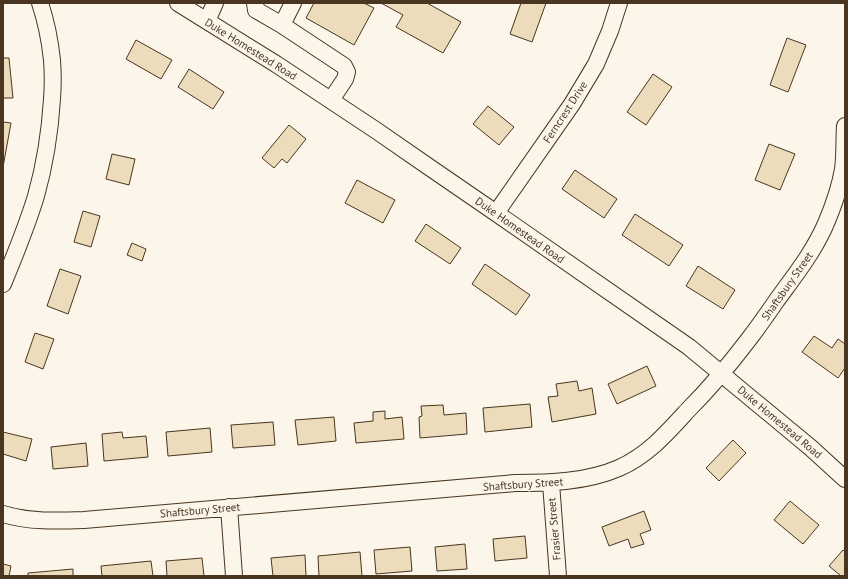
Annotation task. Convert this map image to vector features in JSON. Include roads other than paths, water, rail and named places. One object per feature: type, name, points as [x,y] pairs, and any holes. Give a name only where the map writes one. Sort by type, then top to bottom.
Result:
[{"type":"street","points":[[3,284],[19,246],[36,197],[49,139],[53,81],[52,59],[40,3]]},
{"type":"street","name":"Duke Homestead Road","points":[[178,3],[276,64],[377,130],[690,347],[811,448],[845,479]]},
{"type":"street","points":[[207,21],[215,3]]},
{"type":"street","points":[[255,3],[256,10],[282,25],[344,66],[347,72],[345,79],[331,100]]},
{"type":"street","points":[[282,25],[293,3]]},
{"type":"street","name":"Ferncrest Drive","points":[[496,213],[572,104],[596,64],[610,31],[619,3]]},
{"type":"street","name":"Shaftsbury Street","points":[[3,514],[32,520],[84,520],[515,483],[551,482],[587,477],[619,468],[650,449],[671,429],[722,374],[750,339],[804,262],[817,242],[832,208],[843,167],[845,126]]},
{"type":"street","name":"Frasier Street","points":[[551,482],[558,576]]},
{"type":"street","points":[[229,507],[234,576]]}]
